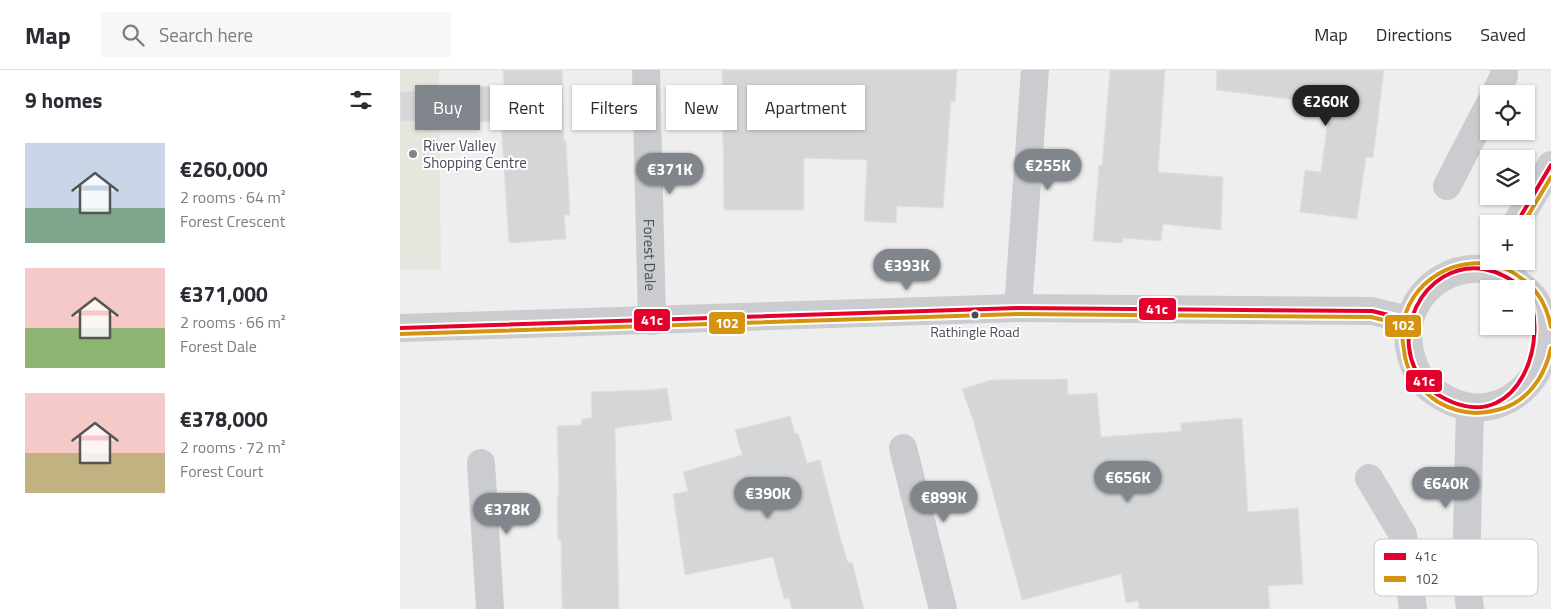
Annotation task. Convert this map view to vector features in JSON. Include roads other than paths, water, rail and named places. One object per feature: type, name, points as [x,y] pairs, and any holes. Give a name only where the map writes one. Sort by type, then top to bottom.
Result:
[{"type":"street","name":"Forest Dale","points":[[646,70],[652,321]]},
{"type":"street","points":[[1018,308],[1035,70]]},
{"type":"street","points":[[1500,85],[1504,76],[1504,70]]},
{"type":"street","points":[[1447,186],[1480,122]]},
{"type":"street","points":[[1521,215],[1551,165]]},
{"type":"street","points":[[1480,268],[1452,272],[1433,283],[1418,300],[1409,320],[1407,344],[1414,367],[1428,387],[1447,400],[1470,407],[1493,406],[1514,397],[1531,382],[1542,362],[1547,340],[1544,317],[1535,300]]},
{"type":"street","points":[[1503,270],[1516,280]]},
{"type":"street","points":[[400,328],[1018,308],[1372,311],[1409,320]]},
{"type":"street","points":[[1467,539],[1470,407]]},
{"type":"street","points":[[903,448],[944,609]]},
{"type":"street","points":[[481,463],[490,609]]},
{"type":"street","points":[[1369,478],[1403,535],[1404,539]]},
{"type":"street","points":[[1411,596],[1413,609]]},
{"type":"street","points":[[1469,596],[1470,609]]},
{"type":"place","name":"River Valley Shopping Centre","points":[[413,154]]},
{"type":"place","name":"Rathingle Road","points":[[975,315]]}]
